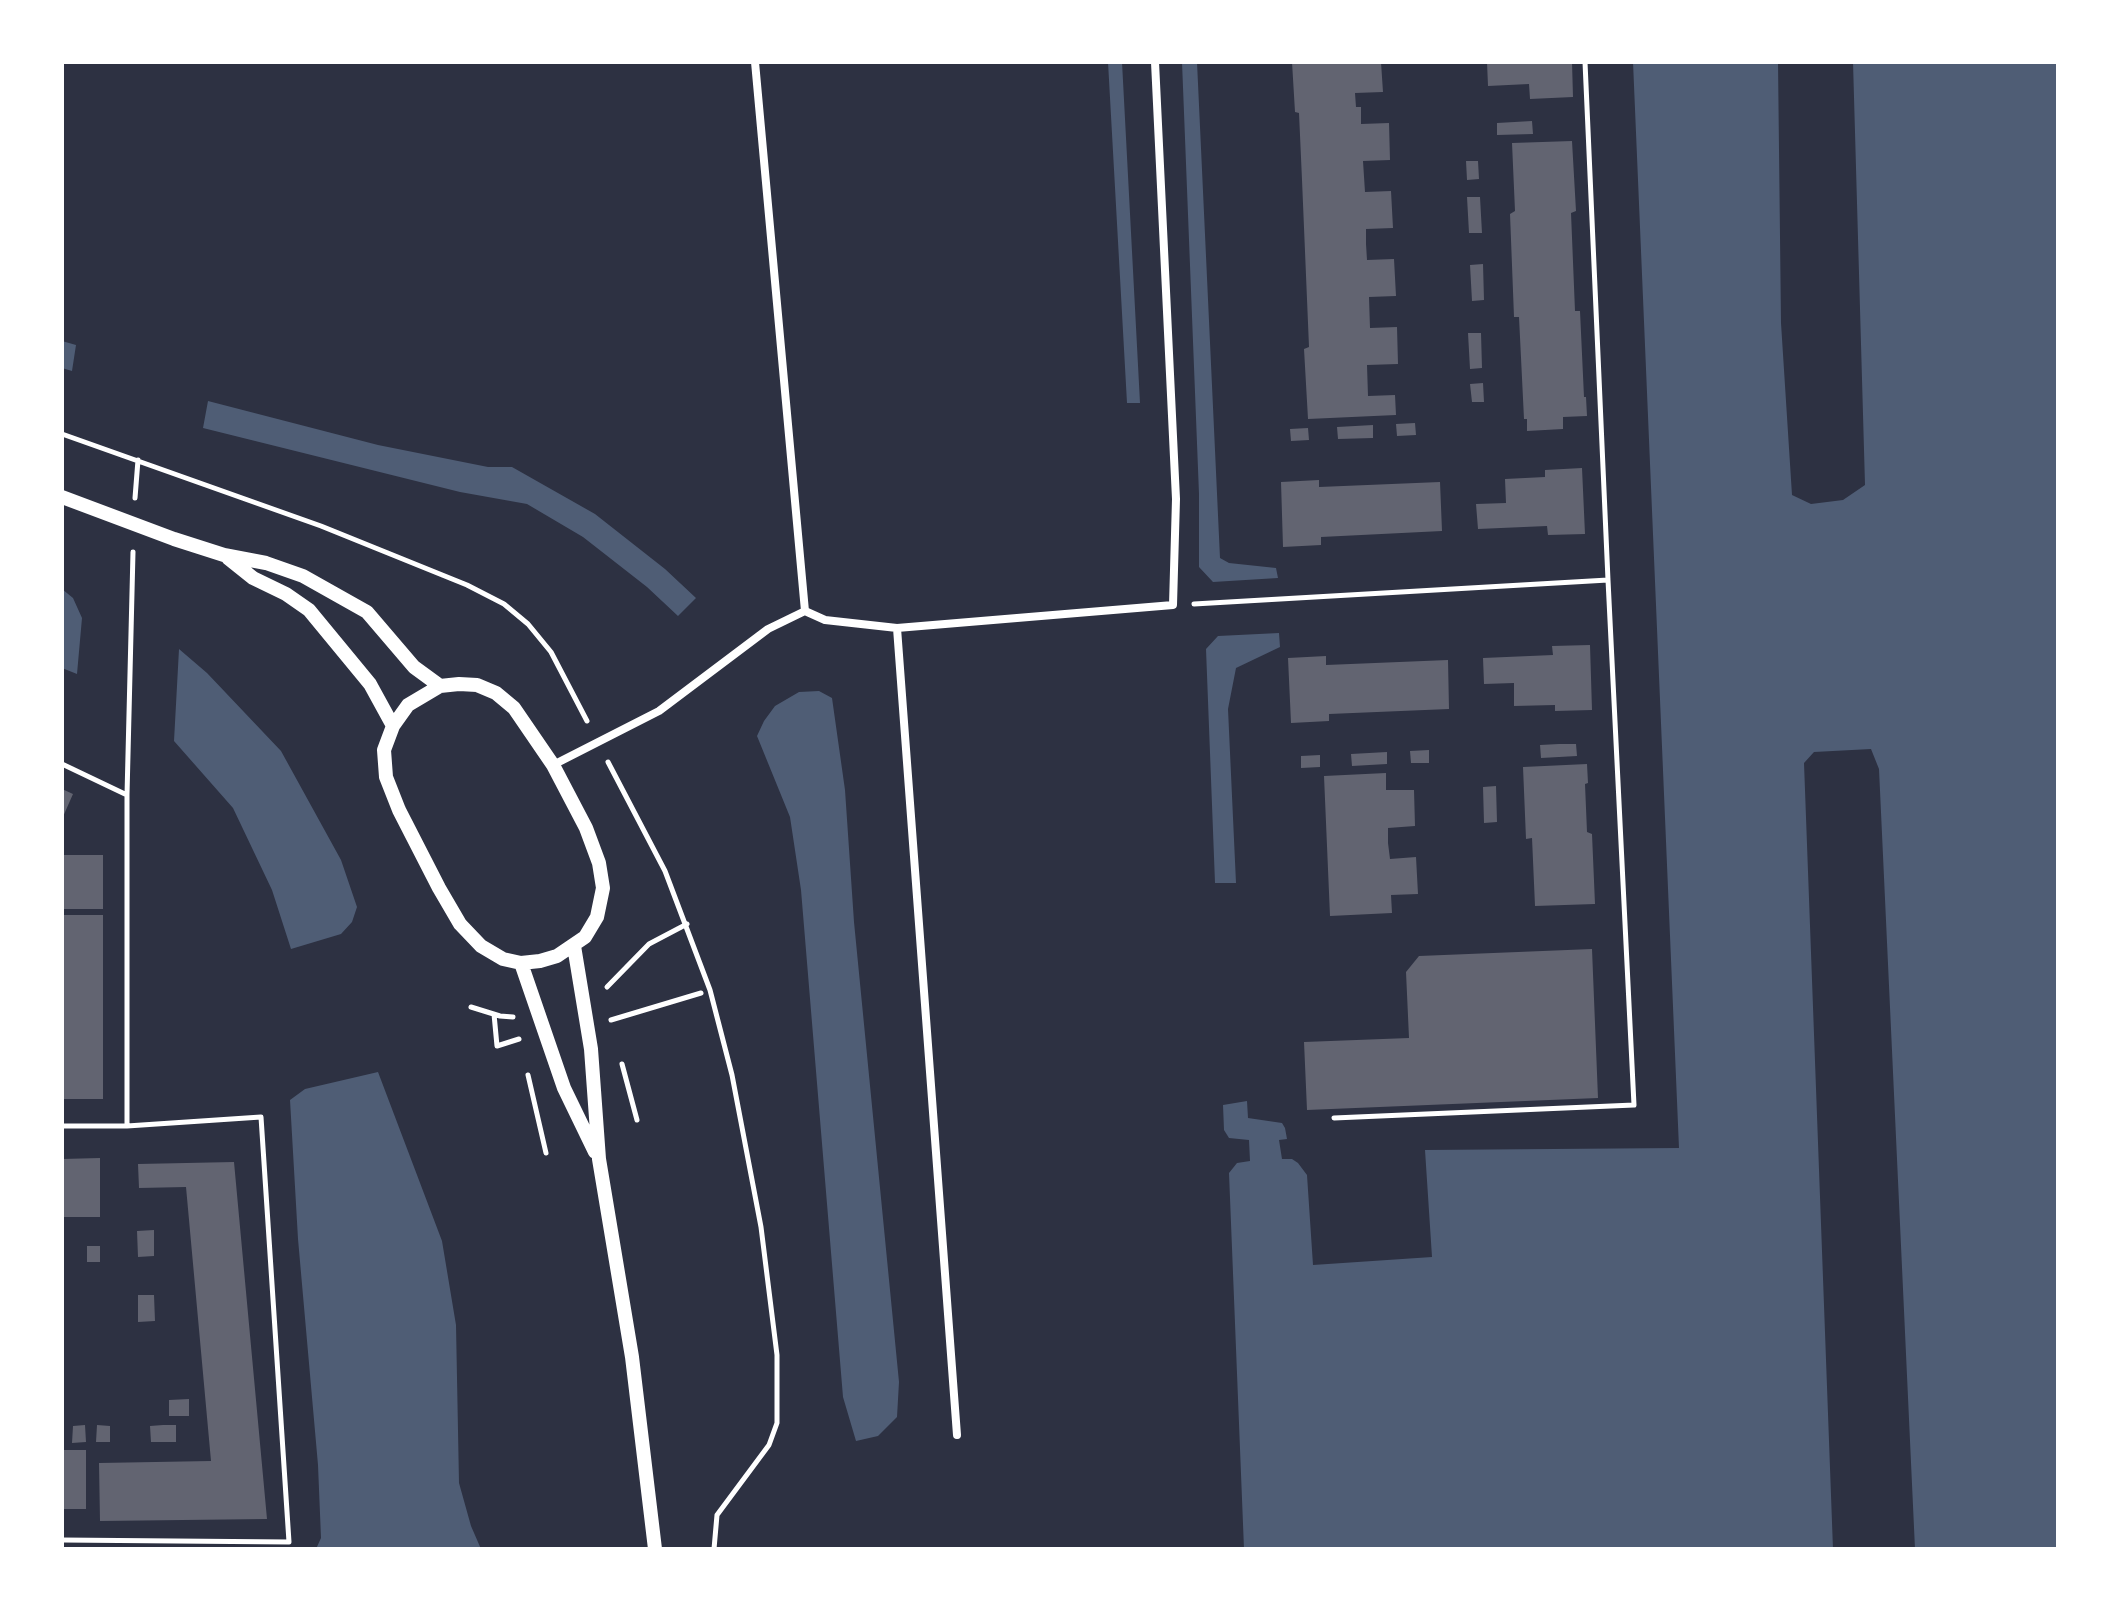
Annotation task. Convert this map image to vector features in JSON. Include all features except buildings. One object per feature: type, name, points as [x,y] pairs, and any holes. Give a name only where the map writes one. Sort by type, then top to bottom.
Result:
[{"type":"street","points":[[755,62],[805,611]]},
{"type":"street","points":[[805,611],[825,620],[897,628],[1173,605],[1176,499],[1155,62]]},
{"type":"street","points":[[62,497],[224,555],[266,563],[303,576],[367,612],[414,667],[440,686]]},
{"type":"street","points":[[224,555],[253,578],[286,594],[309,610],[370,684],[393,726]]},
{"type":"street","points":[[553,765],[659,711],[768,629],[805,611]]},
{"type":"street","points":[[897,628],[957,1435]]},
{"type":"street","points":[[477,685],[496,693],[514,708],[553,765],[586,828],[599,863],[603,888],[597,917],[585,937],[549,959],[521,963],[503,959],[481,946],[460,924],[399,810],[386,777],[384,750],[393,726],[408,705],[440,686],[477,685]]},
{"type":"street","points":[[574,946],[591,1049],[599,1159],[632,1357],[655,1548]]},
{"type":"street","points":[[521,963],[564,1088],[599,1159]]},
{"type":"path","points":[[1334,1118],[1634,1105],[1585,62]]},
{"type":"path","points":[[62,434],[321,526],[467,585],[504,604],[528,624],[551,652],[575,698]]},
{"type":"path","points":[[127,1126],[127,795],[133,523],[138,460]]},
{"type":"path","points":[[1173,605],[1608,580]]},
{"type":"path","points":[[599,744],[665,871],[710,990],[732,1075],[761,1227],[777,1355],[777,1423],[769,1445],[717,1515],[714,1548]]},
{"type":"path","points":[[62,764],[127,795]]},
{"type":"path","points":[[614,1035],[610,1020],[701,993]]},
{"type":"path","points":[[471,1007],[494,1014],[497,1046]]},
{"type":"path","points":[[622,1063],[637,1120]]},
{"type":"path","points":[[527,1073],[546,1153]]},
{"type":"path","points":[[62,1126],[127,1126],[261,1117],[289,1542],[62,1540]]},
{"type":"water","points":[[1108,62],[1122,62],[1140,403],[1127,403]]},
{"type":"water","points":[[1182,62],[1197,62],[1220,558],[1229,563],[1276,568],[1278,578],[1213,582],[1199,567],[1199,494]]},
{"type":"water","points":[[1633,62],[1778,62],[1781,323],[1792,495],[1811,504],[1843,500],[1865,485],[1853,62],[2058,62],[2058,1549],[1915,1549],[1879,769],[1871,749],[1814,752],[1804,763],[1833,1549],[1244,1549],[1229,1173],[1237,1163],[1250,1161],[1249,1140],[1229,1138],[1224,1130],[1223,1105],[1247,1101],[1248,1118],[1282,1123],[1285,1128],[1287,1139],[1279,1140],[1282,1159],[1292,1159],[1307,1175],[1313,1265],[1432,1257],[1425,1150],[1679,1148]]},
{"type":"water","points":[[62,341],[76,345],[72,371],[62,368]]},
{"type":"water","points":[[208,401],[378,445],[488,467],[512,467],[595,514],[665,569],[696,598],[678,616],[647,587],[583,537],[527,504],[460,492],[203,428]]},
{"type":"water","points":[[62,589],[73,598],[82,618],[77,674],[62,668]]},
{"type":"water","points":[[1279,633],[1280,647],[1236,668],[1228,709],[1236,883],[1215,883],[1206,649],[1218,636]]},
{"type":"water","points":[[179,649],[207,673],[281,751],[341,860],[357,907],[352,922],[341,934],[291,949],[272,890],[233,808],[174,741]]},
{"type":"water","points":[[819,691],[832,698],[845,790],[854,922],[899,1382],[897,1417],[878,1436],[856,1441],[843,1397],[801,890],[790,817],[757,736],[775,706],[799,692]]},
{"type":"water","points":[[378,1072],[442,1241],[456,1325],[459,1483],[481,1549],[316,1549],[321,1538],[318,1465],[298,1239],[290,1100],[305,1089]]}]
